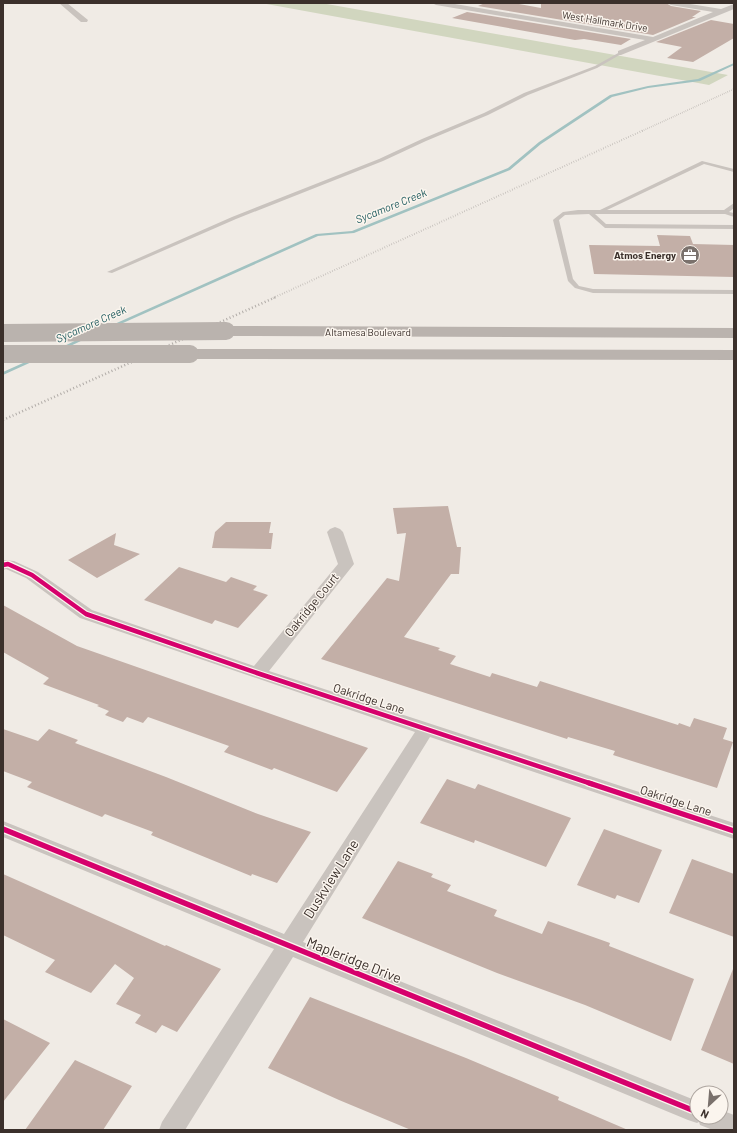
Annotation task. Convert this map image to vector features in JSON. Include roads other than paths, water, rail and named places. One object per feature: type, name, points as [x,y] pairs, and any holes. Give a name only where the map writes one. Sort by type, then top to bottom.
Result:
[{"type":"main road","name":"Altamesa Boulevard","points":[[3,333],[226,331],[734,333]]},
{"type":"main road","name":"Altamesa Boulevard","points":[[3,354],[734,355]]},
{"type":"street","points":[[63,3],[84,20]]},
{"type":"street","name":"West Hallmark Drive","points":[[436,3],[654,39]]},
{"type":"street","points":[[671,3],[720,11]]},
{"type":"street","points":[[621,53],[734,6]]},
{"type":"street","name":"Oakridge Court","points":[[257,673],[346,564],[335,532]]},
{"type":"street","name":"Oakridge Lane","points":[[6,565],[32,575],[86,614],[257,673],[734,831]]},
{"type":"street","name":"Duskview Lane","points":[[171,1130],[426,729]]},
{"type":"street","name":"Mapleridge Drive","points":[[3,828],[288,946],[689,1109]]},
{"type":"lane","points":[[110,272],[234,218],[381,160],[486,114],[526,94],[596,67],[621,53]]},
{"type":"lane","points":[[600,212],[704,162],[734,171]]},
{"type":"lane","points":[[725,212],[734,205]]},
{"type":"lane","points":[[590,212],[605,226],[734,227]]},
{"type":"lane","points":[[734,215],[725,212],[590,212],[563,214],[556,220],[570,280],[577,287],[593,292],[734,292]]},
{"type":"waterway","name":"Sycamore Creek","points":[[112,326],[317,235],[353,232],[509,169],[540,143],[611,96],[648,87],[699,80],[734,64]]},
{"type":"waterway","name":"Sycamore Creek","points":[[62,348],[83,339]]},
{"type":"waterway","name":"Sycamore Creek","points":[[3,374],[34,360]]},
{"type":"railway","points":[[642,131],[734,89]]},
{"type":"railway","points":[[273,298],[644,130]]},
{"type":"railway","points":[[3,420],[276,297]]},
{"type":"place","name":"Atmos Energy","points":[[690,255]]}]
